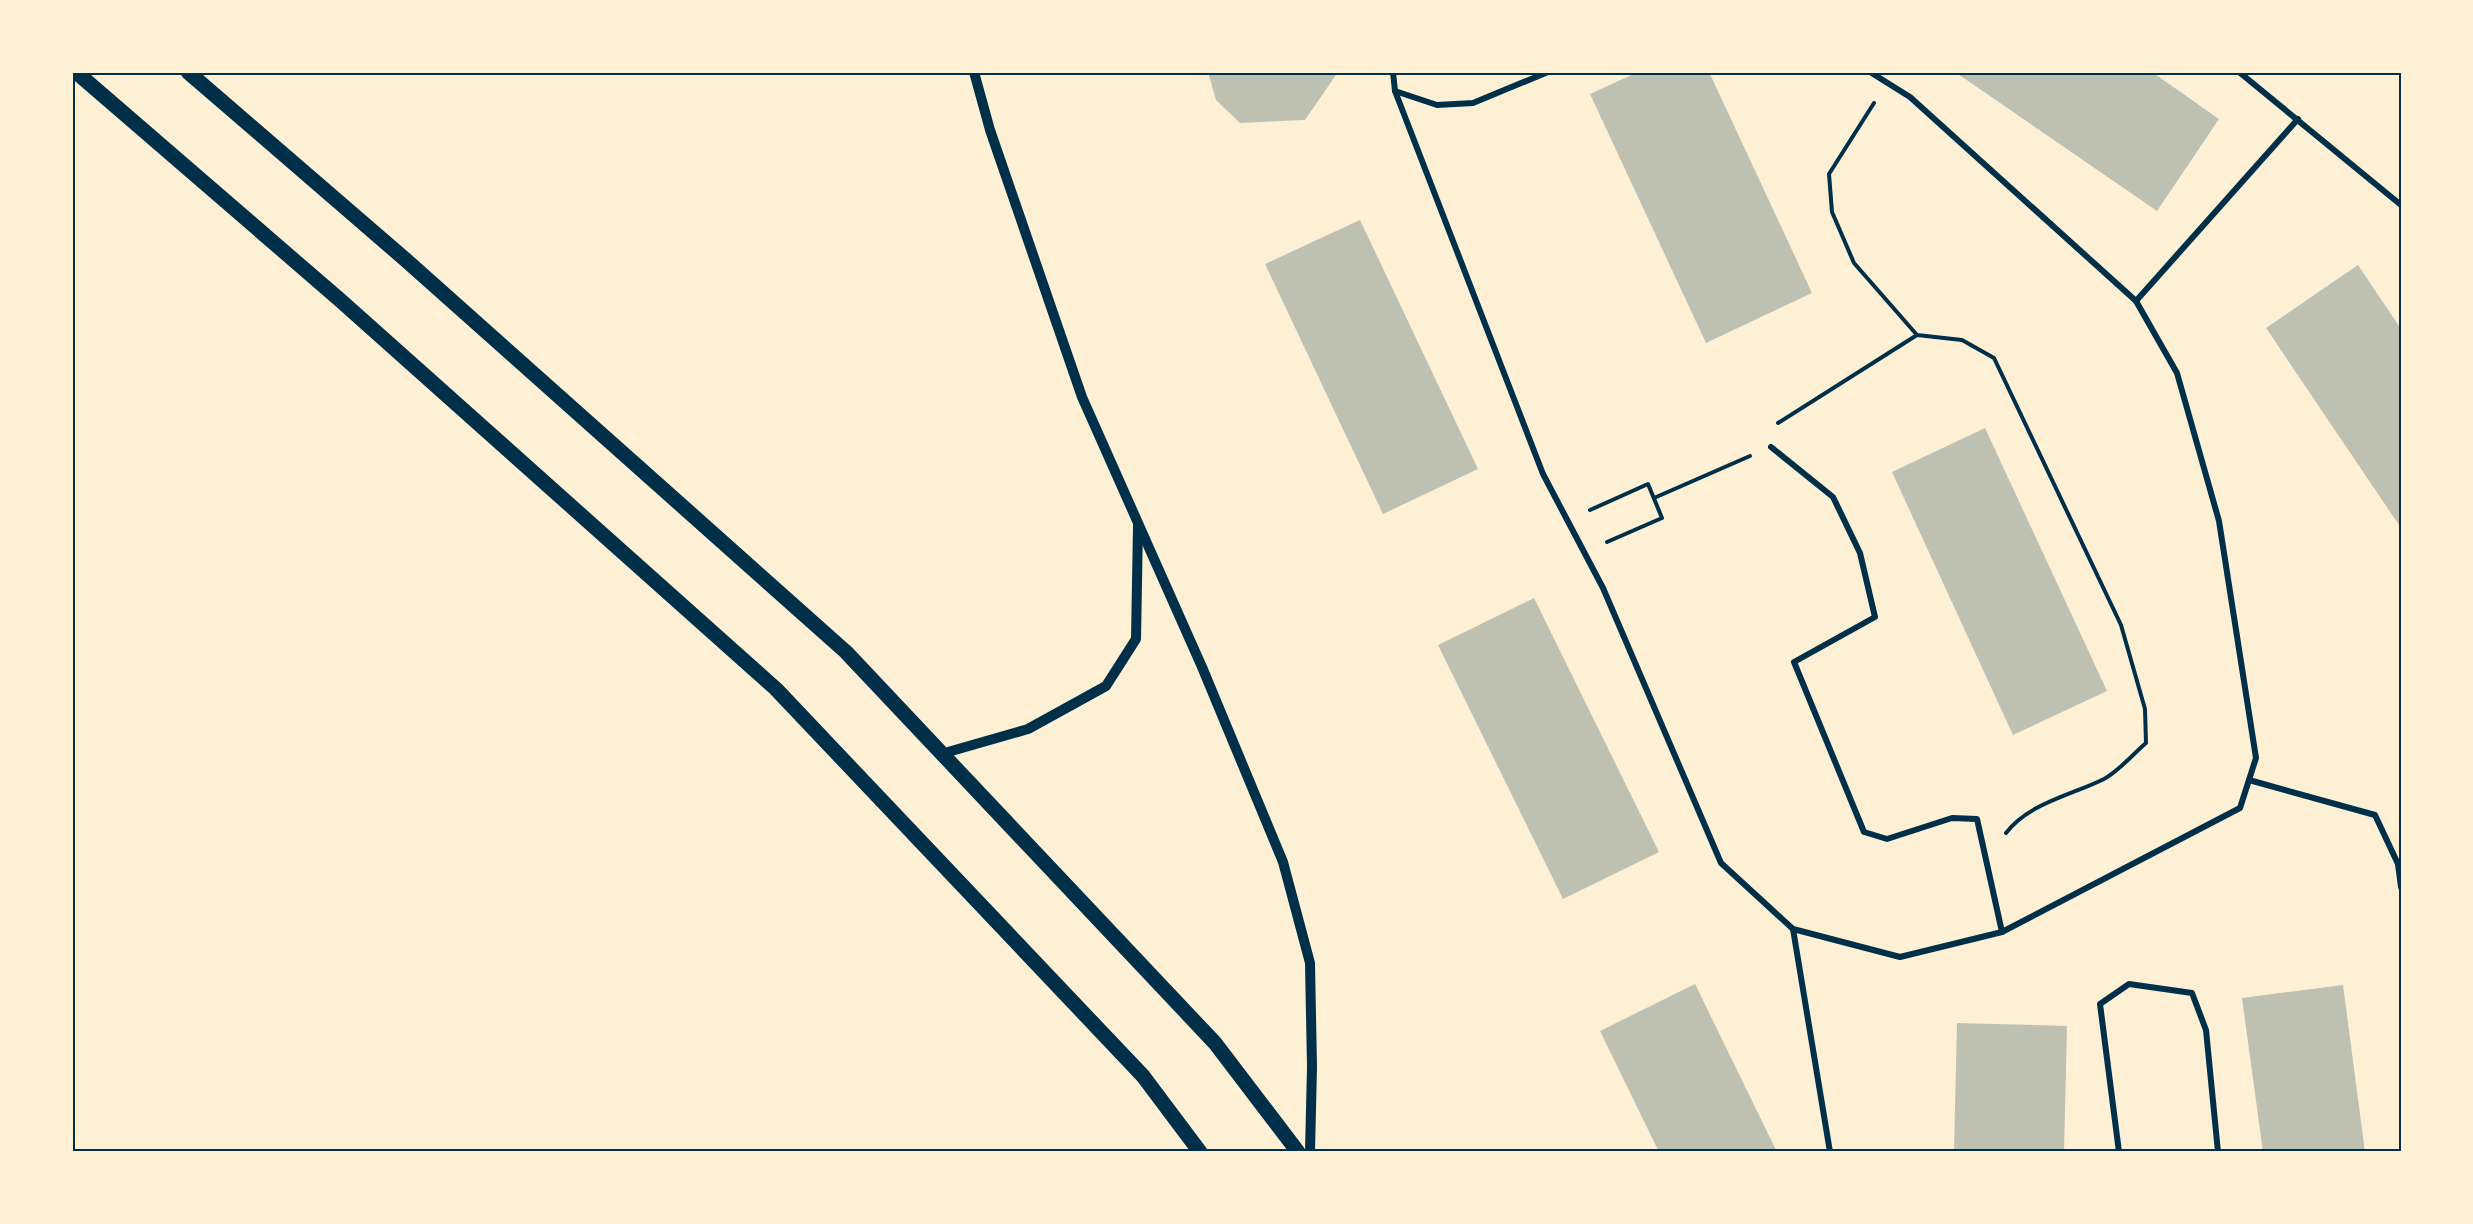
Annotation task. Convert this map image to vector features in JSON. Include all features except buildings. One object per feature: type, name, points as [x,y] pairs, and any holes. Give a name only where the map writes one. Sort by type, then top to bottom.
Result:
[{"type":"main road","points":[[76,72],[340,300],[777,689],[1143,1076],[1200,1152]]},
{"type":"main road","points":[[188,72],[407,261],[846,652],[1215,1043],[1298,1152]]},
{"type":"street","points":[[974,72],[990,130],[1082,397],[1202,667],[1283,862],[1310,963],[1312,1067],[1310,1152]]},
{"type":"street","points":[[1393,72],[1395,91],[1543,474],[1603,588],[1721,863],[1793,929],[1900,957],[2002,932],[2240,808],[2256,758],[2219,521],[2177,373],[2136,301],[1910,97],[1870,72]]},
{"type":"street","points":[[1395,91],[1437,105],[1473,103],[1548,72]]},
{"type":"street","points":[[2239,72],[2401,205]]},
{"type":"street","points":[[2136,301],[2298,119]]},
{"type":"street","points":[[1771,447],[1833,497],[1860,552],[1875,617],[1794,662],[1864,832],[1887,839],[1952,818],[1977,819],[2002,932]]},
{"type":"street","points":[[941,754],[1028,729],[1106,686],[1136,639],[1138,521]]},
{"type":"street","points":[[2249,780],[2375,815],[2398,864],[2401,887]]},
{"type":"street","points":[[1793,929],[1830,1152]]},
{"type":"street","points":[[2119,1152],[2100,1004],[2129,984],[2192,993],[2206,1030],[2218,1152]]},
{"type":"path","points":[[1887,82],[1829,174],[1832,212],[1854,263],[1917,334]]},
{"type":"path","points":[[1654,498],[1771,447],[1762,434],[1917,334],[1962,340],[1994,358],[2121,626],[2145,708],[2146,743],[2106,778],[2033,810],[2013,825],[1986,860]]},
{"type":"path","points":[[1567,520],[1648,484],[1662,518],[1584,552]]}]
